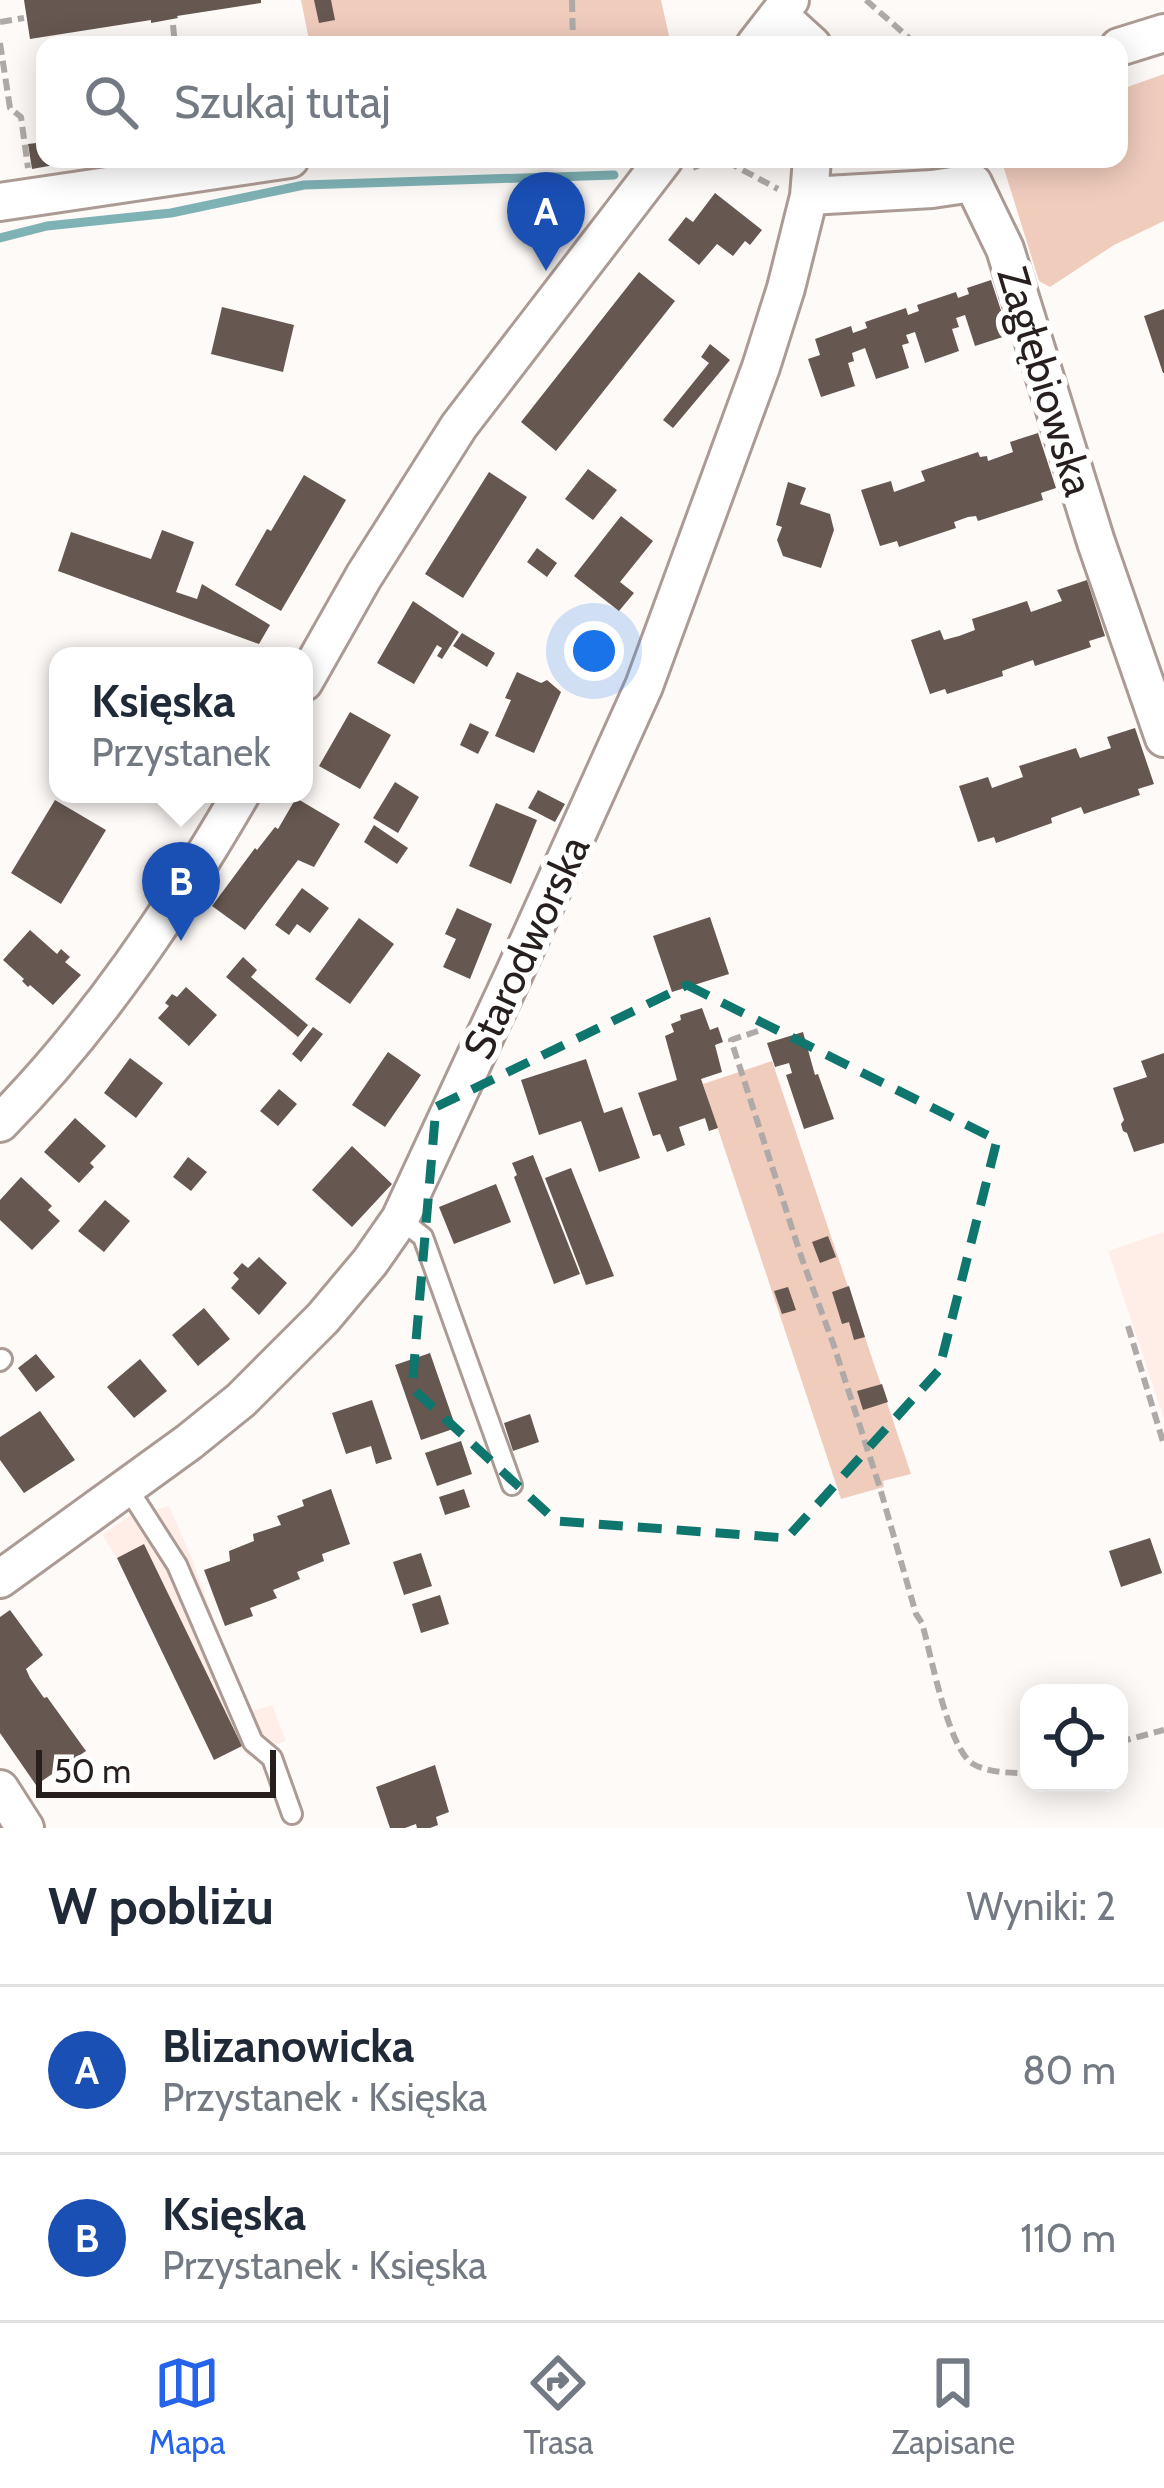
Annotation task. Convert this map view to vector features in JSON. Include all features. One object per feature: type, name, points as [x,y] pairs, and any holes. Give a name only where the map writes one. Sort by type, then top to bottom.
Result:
[{"type":"street","points":[[762,36],[784,7],[805,36]]},
{"type":"street","points":[[1128,44],[1164,34]]},
{"type":"street","points":[[0,202],[229,168]]},
{"type":"street","points":[[313,666],[459,426],[663,168]]},
{"type":"street","name":"Starodworska","points":[[0,1579],[241,1400],[347,1290],[400,1219],[644,686],[761,367],[786,288],[811,168]]},
{"type":"street","name":"Zagłębiowska","points":[[809,196],[932,189],[971,171],[1005,249],[1078,487],[1164,738]]},
{"type":"street","points":[[0,1123],[118,983],[235,803]]},
{"type":"street","points":[[0,1789],[25,1828]]},
{"type":"lane","points":[[400,1219],[423,1237],[512,1485]]},
{"type":"lane","points":[[127,1487],[177,1565],[253,1742],[272,1758],[292,1814]]},
{"type":"path","points":[[572,0],[573,36]]},
{"type":"path","points":[[866,0],[907,36]]},
{"type":"path","points":[[0,22],[24,17]]},
{"type":"path","points":[[172,25],[174,36]]},
{"type":"path","points":[[0,43],[10,108],[21,117],[30,178]]},
{"type":"path","points":[[738,168],[769,186],[809,196]]},
{"type":"path","points":[[758,1031],[731,1040],[880,1488],[951,1729],[960,1750],[974,1764],[1020,1773]]},
{"type":"path","points":[[1128,1326],[1164,1445]]},
{"type":"path","points":[[1128,1740],[1164,1730]]},
{"type":"highlighted area","points":[[687,985],[997,1140],[939,1370],[787,1538],[556,1521],[412,1388],[436,1107]]},
{"type":"shaded area","points":[[301,0],[661,0],[669,36],[308,36]]},
{"type":"shaded area","points":[[1164,74],[1164,221],[1114,245],[1050,287],[1039,281],[1004,168],[1128,168],[1128,87]]},
{"type":"shaded area","points":[[772,1061],[911,1474],[841,1499],[703,1084]]},
{"type":"shaded area","points":[[1164,1232],[1164,1419],[1108,1251]]},
{"type":"shaded area","points":[[169,1506],[247,1713],[272,1705],[286,1741],[247,1756],[242,1747],[214,1760],[102,1535],[128,1517]]},
{"type":"building","points":[[24,0],[261,0],[151,23],[30,39]]},
{"type":"building","points":[[314,0],[331,0],[335,20],[319,23]]},
{"type":"building","points":[[36,143],[38,168],[32,169],[28,144]]},
{"type":"building","points":[[715,193],[762,230],[733,256],[717,244],[699,265],[668,240],[686,217],[693,222]]},
{"type":"building","points":[[639,272],[675,301],[556,451],[521,422]]},
{"type":"building","points":[[991,280],[1009,335],[975,346],[965,315],[956,318],[959,327],[952,329],[959,351],[925,363],[915,332],[906,335],[909,343],[902,345],[909,368],[876,379],[865,348],[852,353],[854,361],[848,363],[855,386],[821,397],[808,359],[820,355],[815,339],[851,326],[853,333],[867,328],[865,322],[906,308],[908,315],[919,311],[917,305],[956,292],[958,298],[969,294],[967,288]]},
{"type":"building","points":[[222,307],[294,325],[283,372],[211,354]]},
{"type":"building","points":[[1164,309],[1164,373],[1163,373],[1144,316]]},
{"type":"building","points":[[710,344],[730,360],[673,428],[663,420],[709,363],[701,357]]},
{"type":"building","points":[[1038,433],[1056,488],[1041,493],[1043,500],[978,521],[976,516],[968,517],[954,522],[956,528],[899,547],[897,541],[880,546],[861,490],[891,481],[894,492],[925,481],[921,471],[978,452],[988,461],[1013,452],[1010,442]]},
{"type":"building","points":[[588,469],[617,490],[593,520],[565,499]]},
{"type":"building","points":[[489,472],[527,497],[463,598],[425,574]]},
{"type":"building","points":[[304,475],[346,500],[281,611],[235,585]]},
{"type":"building","points":[[788,482],[806,488],[800,504],[830,514],[834,530],[821,568],[783,556],[777,540],[782,527],[776,525]]},
{"type":"building","points":[[621,516],[653,541],[620,582],[634,593],[619,611],[574,576]]},
{"type":"building","points":[[162,530],[194,542],[176,592],[197,599],[202,584],[270,625],[259,644],[58,571],[71,532],[151,559]]},
{"type":"building","points":[[537,548],[557,563],[547,577],[527,562]]},
{"type":"building","points":[[1087,580],[1105,636],[1089,641],[1091,647],[1035,666],[1033,660],[1002,671],[1003,676],[947,694],[945,689],[930,694],[911,640],[940,630],[944,640],[959,636],[975,630],[972,619],[1027,601],[1031,612],[1062,601],[1057,590]]},
{"type":"building","points":[[413,601],[459,632],[442,659],[437,656],[442,648],[437,645],[414,684],[377,663]]},
{"type":"building","points":[[462,633],[495,653],[487,667],[453,646]]},
{"type":"building","points":[[517,672],[541,683],[547,680],[561,692],[534,753],[495,736]]},
{"type":"building","points":[[350,712],[391,735],[360,789],[319,766]]},
{"type":"building","points":[[470,723],[489,732],[478,754],[460,745]]},
{"type":"building","points":[[1135,728],[1154,784],[1138,789],[1140,795],[1084,814],[1081,807],[996,843],[994,837],[978,842],[959,786],[988,777],[992,788],[1023,777],[1019,766],[1076,748],[1080,758],[1111,748],[1107,737]]},
{"type":"building","points":[[395,782],[419,797],[398,833],[373,818]]},
{"type":"building","points":[[538,790],[565,804],[555,822],[528,808]]},
{"type":"building","points":[[53,803],[106,830],[61,904],[11,873]]},
{"type":"building","points":[[293,803],[304,803],[340,824],[314,867],[298,860],[245,930],[212,906],[255,848],[278,829]]},
{"type":"building","points":[[496,803],[537,820],[511,884],[469,866]]},
{"type":"building","points":[[374,825],[408,848],[397,864],[364,842]]},
{"type":"building","points":[[302,888],[329,908],[310,933],[297,924],[289,935],[275,925]]},
{"type":"building","points":[[457,908],[492,924],[470,979],[443,967],[456,939],[445,934]]},
{"type":"building","points":[[710,917],[729,974],[672,992],[653,936]]},
{"type":"building","points":[[359,918],[394,944],[350,1004],[315,979]]},
{"type":"building","points":[[30,930],[57,954],[61,949],[70,957],[65,962],[81,975],[53,1005],[3,960]]},
{"type":"building","points":[[243,957],[257,970],[251,977],[308,1025],[298,1037],[226,977]]},
{"type":"building","points":[[186,987],[217,1015],[189,1046],[158,1018],[172,994],[177,997]]},
{"type":"building","points":[[702,1008],[710,1030],[718,1027],[723,1042],[715,1045],[722,1072],[701,1079],[718,1128],[709,1131],[705,1118],[679,1127],[685,1145],[667,1152],[660,1134],[653,1136],[638,1093],[677,1080],[665,1036],[674,1032],[671,1024],[681,1020],[680,1015]]},
{"type":"building","points":[[313,1027],[323,1034],[301,1062],[292,1054]]},
{"type":"building","points":[[803,1032],[834,1119],[804,1129],[786,1075],[792,1073],[789,1063],[775,1067],[767,1043]]},
{"type":"building","points":[[388,1052],[421,1075],[385,1127],[352,1105]]},
{"type":"building","points":[[1164,1053],[1164,1143],[1134,1152],[1123,1131],[1113,1088],[1147,1077],[1141,1061]]},
{"type":"building","points":[[130,1058],[163,1083],[136,1118],[104,1093]]},
{"type":"building","points":[[586,1059],[604,1113],[622,1107],[640,1158],[599,1172],[581,1121],[539,1135],[521,1080]]},
{"type":"building","points":[[279,1089],[297,1104],[278,1126],[260,1111]]},
{"type":"building","points":[[75,1118],[106,1146],[79,1183],[44,1152]]},
{"type":"building","points":[[352,1146],[392,1184],[352,1227],[312,1190]]},
{"type":"building","points":[[533,1155],[580,1274],[554,1284],[514,1177],[512,1163]]},
{"type":"building","points":[[188,1157],[207,1172],[191,1191],[173,1177]]},
{"type":"building","points":[[571,1168],[614,1276],[586,1285],[545,1178]]},
{"type":"building","points":[[21,1177],[52,1206],[48,1210],[60,1221],[32,1250],[0,1220],[0,1200]]},
{"type":"building","points":[[496,1184],[511,1222],[454,1244],[439,1207]]},
{"type":"building","points":[[105,1200],[130,1221],[104,1252],[78,1231]]},
{"type":"building","points":[[828,1236],[836,1257],[820,1263],[812,1242]]},
{"type":"building","points":[[259,1257],[287,1283],[259,1315],[231,1288],[239,1279],[233,1273],[242,1263],[248,1268]]},
{"type":"building","points":[[849,1286],[865,1337],[854,1340],[849,1322],[842,1324],[832,1292]]},
{"type":"building","points":[[788,1287],[796,1310],[782,1314],[774,1291]]},
{"type":"building","points":[[204,1308],[230,1339],[198,1366],[172,1335]]},
{"type":"building","points":[[430,1353],[456,1428],[421,1440],[395,1365]]},
{"type":"building","points":[[36,1354],[55,1377],[36,1392],[18,1368]]},
{"type":"building","points":[[140,1359],[167,1391],[134,1418],[107,1387]]},
{"type":"building","points":[[882,1384],[888,1402],[863,1410],[857,1391]]},
{"type":"building","points":[[372,1400],[392,1459],[376,1464],[371,1446],[346,1454],[332,1413]]},
{"type":"building","points":[[40,1411],[75,1460],[24,1493],[0,1460],[0,1437]]},
{"type":"building","points":[[530,1414],[539,1442],[513,1451],[504,1423]]},
{"type":"building","points":[[461,1441],[472,1474],[437,1486],[425,1453]]},
{"type":"building","points":[[331,1489],[350,1544],[322,1554],[324,1561],[297,1572],[300,1579],[273,1590],[277,1598],[250,1608],[253,1616],[225,1626],[204,1570],[230,1561],[229,1551],[254,1541],[253,1534],[281,1525],[277,1516]]},
{"type":"building","points":[[464,1489],[470,1507],[445,1515],[439,1497]]},
{"type":"building","points":[[1150,1538],[1162,1573],[1121,1587],[1109,1551]]},
{"type":"building","points":[[144,1544],[242,1746],[214,1760],[117,1558]]},
{"type":"building","points":[[421,1553],[432,1586],[404,1595],[393,1562]]},
{"type":"building","points":[[440,1595],[449,1624],[421,1633],[412,1604]]},
{"type":"building","points":[[10,1610],[43,1655],[26,1669],[30,1678],[86,1751],[36,1785],[0,1733],[0,1617]]},
{"type":"building","points":[[435,1765],[449,1812],[436,1817],[438,1825],[430,1828],[416,1824],[390,1828],[376,1787]]},
{"type":"waterway","points":[[0,238],[47,226],[171,213],[304,185],[614,175]]},
{"type":"place","name":"Blizanowicka","points":[[546,271]]},
{"type":"place","name":"Księska","points":[[181,941]]}]
